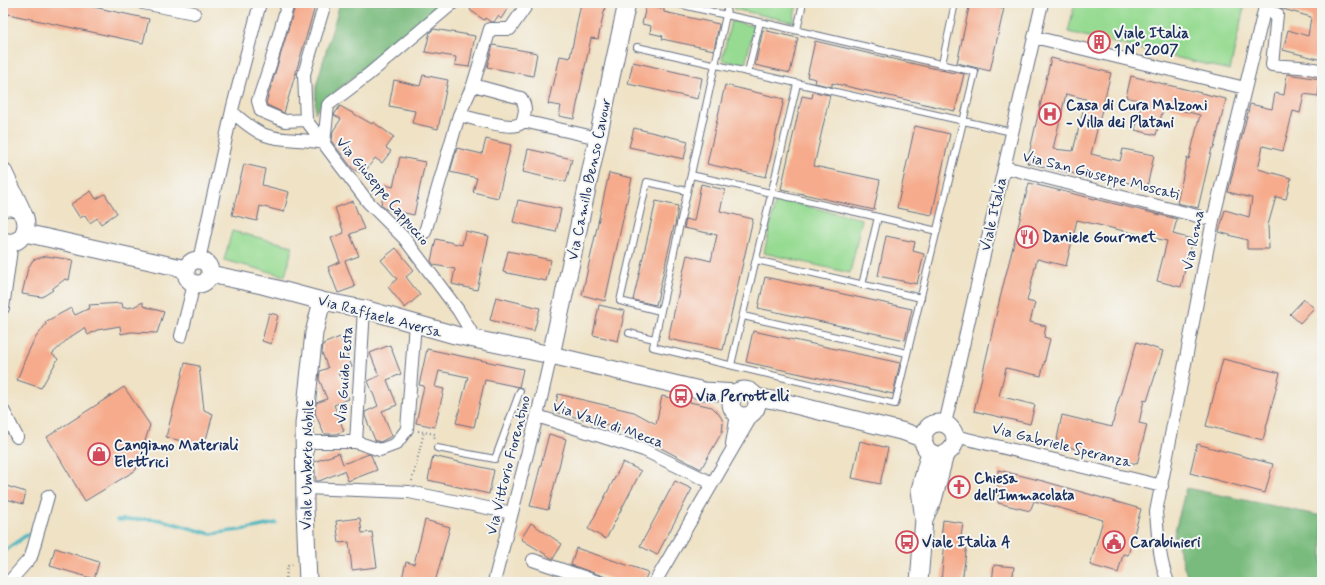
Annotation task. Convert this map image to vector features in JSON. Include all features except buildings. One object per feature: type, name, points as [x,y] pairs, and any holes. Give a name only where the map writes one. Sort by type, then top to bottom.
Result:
[{"type":"main road","name":"Via Camillo Benso Cavour","points":[[551,355],[628,3]]},
{"type":"main road","points":[[4,178],[27,222],[13,239],[193,271]]},
{"type":"main road","points":[[3,208],[14,207],[22,213]]},
{"type":"main road","name":"Via Raffaele Aversa","points":[[193,271],[202,284],[206,282],[210,274],[262,285],[415,323],[455,336],[551,355],[704,391],[735,404]]},
{"type":"main road","name":"Viale Umberto Nobile","points":[[308,582],[305,488],[312,442],[304,424],[314,333],[322,300]]},
{"type":"main road","points":[[755,406],[753,394],[746,390],[741,391],[735,404],[741,416],[748,416],[755,406],[778,401],[905,432],[933,448],[951,450],[954,445],[950,430],[937,424],[932,425],[926,431],[933,448],[933,500],[924,519],[919,582]]},
{"type":"street","points":[[143,3],[194,13]]},
{"type":"street","points":[[181,336],[193,271],[260,3]]},
{"type":"street","points":[[288,3],[258,101],[261,111],[285,121],[306,120]]},
{"type":"street","points":[[324,143],[306,120],[304,74],[325,3]]},
{"type":"street","points":[[324,143],[328,105],[369,74],[453,3]]},
{"type":"street","points":[[425,232],[459,116],[473,85],[490,29],[510,29],[528,3]]},
{"type":"street","name":"Viale Italia","points":[[950,430],[1004,167],[1042,3]]},
{"type":"street","points":[[1266,7],[1277,14],[1272,65],[1310,67],[1322,71]]},
{"type":"street","name":"Via Roma","points":[[1168,582],[1165,575],[1159,543],[1156,512],[1213,220],[1266,7]]},
{"type":"street","points":[[1034,37],[1245,88]]},
{"type":"street","points":[[459,116],[509,126],[518,125],[523,121],[525,110],[524,102],[521,98],[473,85]]},
{"type":"street","name":"Via Giuseppe Cappuccio","points":[[232,112],[250,127],[265,135],[314,140],[324,143],[368,202],[404,238],[458,310],[476,340]]},
{"type":"street","points":[[523,121],[598,138]]},
{"type":"street","name":"Via San Giuseppe Moscati","points":[[1004,167],[1213,220]]},
{"type":"street","points":[[3,308],[13,239]]},
{"type":"street","name":"Via Guido Festa","points":[[356,442],[364,310]]},
{"type":"street","points":[[407,429],[415,323]]},
{"type":"street","name":"Via Vittorio Fiorentino","points":[[494,582],[537,416],[551,355]]},
{"type":"street","points":[[731,449],[735,404]]},
{"type":"street","points":[[655,582],[755,406]]},
{"type":"street","points":[[3,410],[17,438]]},
{"type":"street","name":"Via Valle di Mecca","points":[[537,416],[644,450],[712,483]]},
{"type":"street","name":"Via Guido Festa","points":[[312,442],[356,442],[380,450],[396,444],[407,429]]},
{"type":"street","name":"Via Gabriele Speranza","points":[[950,430],[1162,486]]},
{"type":"street","points":[[305,488],[409,492],[512,513]]},
{"type":"street","points":[[9,582],[30,557],[48,496]]},
{"type":"street","points":[[534,560],[598,582]]},
{"type":"lane","points":[[674,3],[726,15],[797,30],[975,72],[895,404],[653,346],[660,311],[691,175],[726,15],[728,3]]},
{"type":"lane","points":[[797,30],[803,3]]},
{"type":"lane","points":[[942,64],[955,3]]},
{"type":"lane","points":[[748,72],[760,22]]},
{"type":"lane","points":[[637,47],[1012,132]]},
{"type":"lane","points":[[731,365],[797,84]]},
{"type":"lane","points":[[691,175],[937,231]]},
{"type":"lane","points":[[660,311],[620,301],[647,182],[687,191]]},
{"type":"lane","points":[[862,285],[878,217]]},
{"type":"lane","points":[[756,260],[920,298]]},
{"type":"lane","points":[[743,316],[907,353]]},
{"type":"lane","points":[[628,333],[654,339]]},
{"type":"lane","points":[[436,448],[495,459],[520,391]]},
{"type":"path","points":[[407,429],[435,434]]},
{"type":"path","points":[[409,492],[424,432]]},
{"type":"green space","points":[[340,3],[445,3],[324,101],[315,113],[316,86]]},
{"type":"green space","points":[[735,3],[797,3],[793,22],[734,9]]},
{"type":"green space","points":[[1075,3],[1245,3],[1230,70],[1068,32]]},
{"type":"green space","points":[[731,21],[754,26],[745,65],[722,60]]},
{"type":"green space","points":[[776,199],[862,219],[850,273],[764,253]]},
{"type":"green space","points":[[232,231],[293,246],[285,276],[224,260]]},
{"type":"green space","points":[[1186,488],[1322,516],[1322,582],[1189,582],[1174,535]]},
{"type":"waterway","points":[[117,520],[161,520],[211,534],[276,523]]},
{"type":"waterway","points":[[3,552],[28,534]]},
{"type":"place","name":"Viale Italia 1 N° 2007","points":[[1099,42]]},
{"type":"place","name":"Casa di Cura Malzoni - Villa dei Platani","points":[[1050,114]]},
{"type":"place","name":"Daniele Gourmet","points":[[1027,237]]},
{"type":"place","name":"Via Perrottelli","points":[[681,396]]},
{"type":"place","name":"Cangiano Materiali Elettrici","points":[[99,454]]},
{"type":"place","name":"Chiesa dell'Immacolata","points":[[959,487]]},
{"type":"place","name":"Viale Italia A","points":[[907,542]]},
{"type":"place","name":"Carabinieri","points":[[1114,542]]}]
